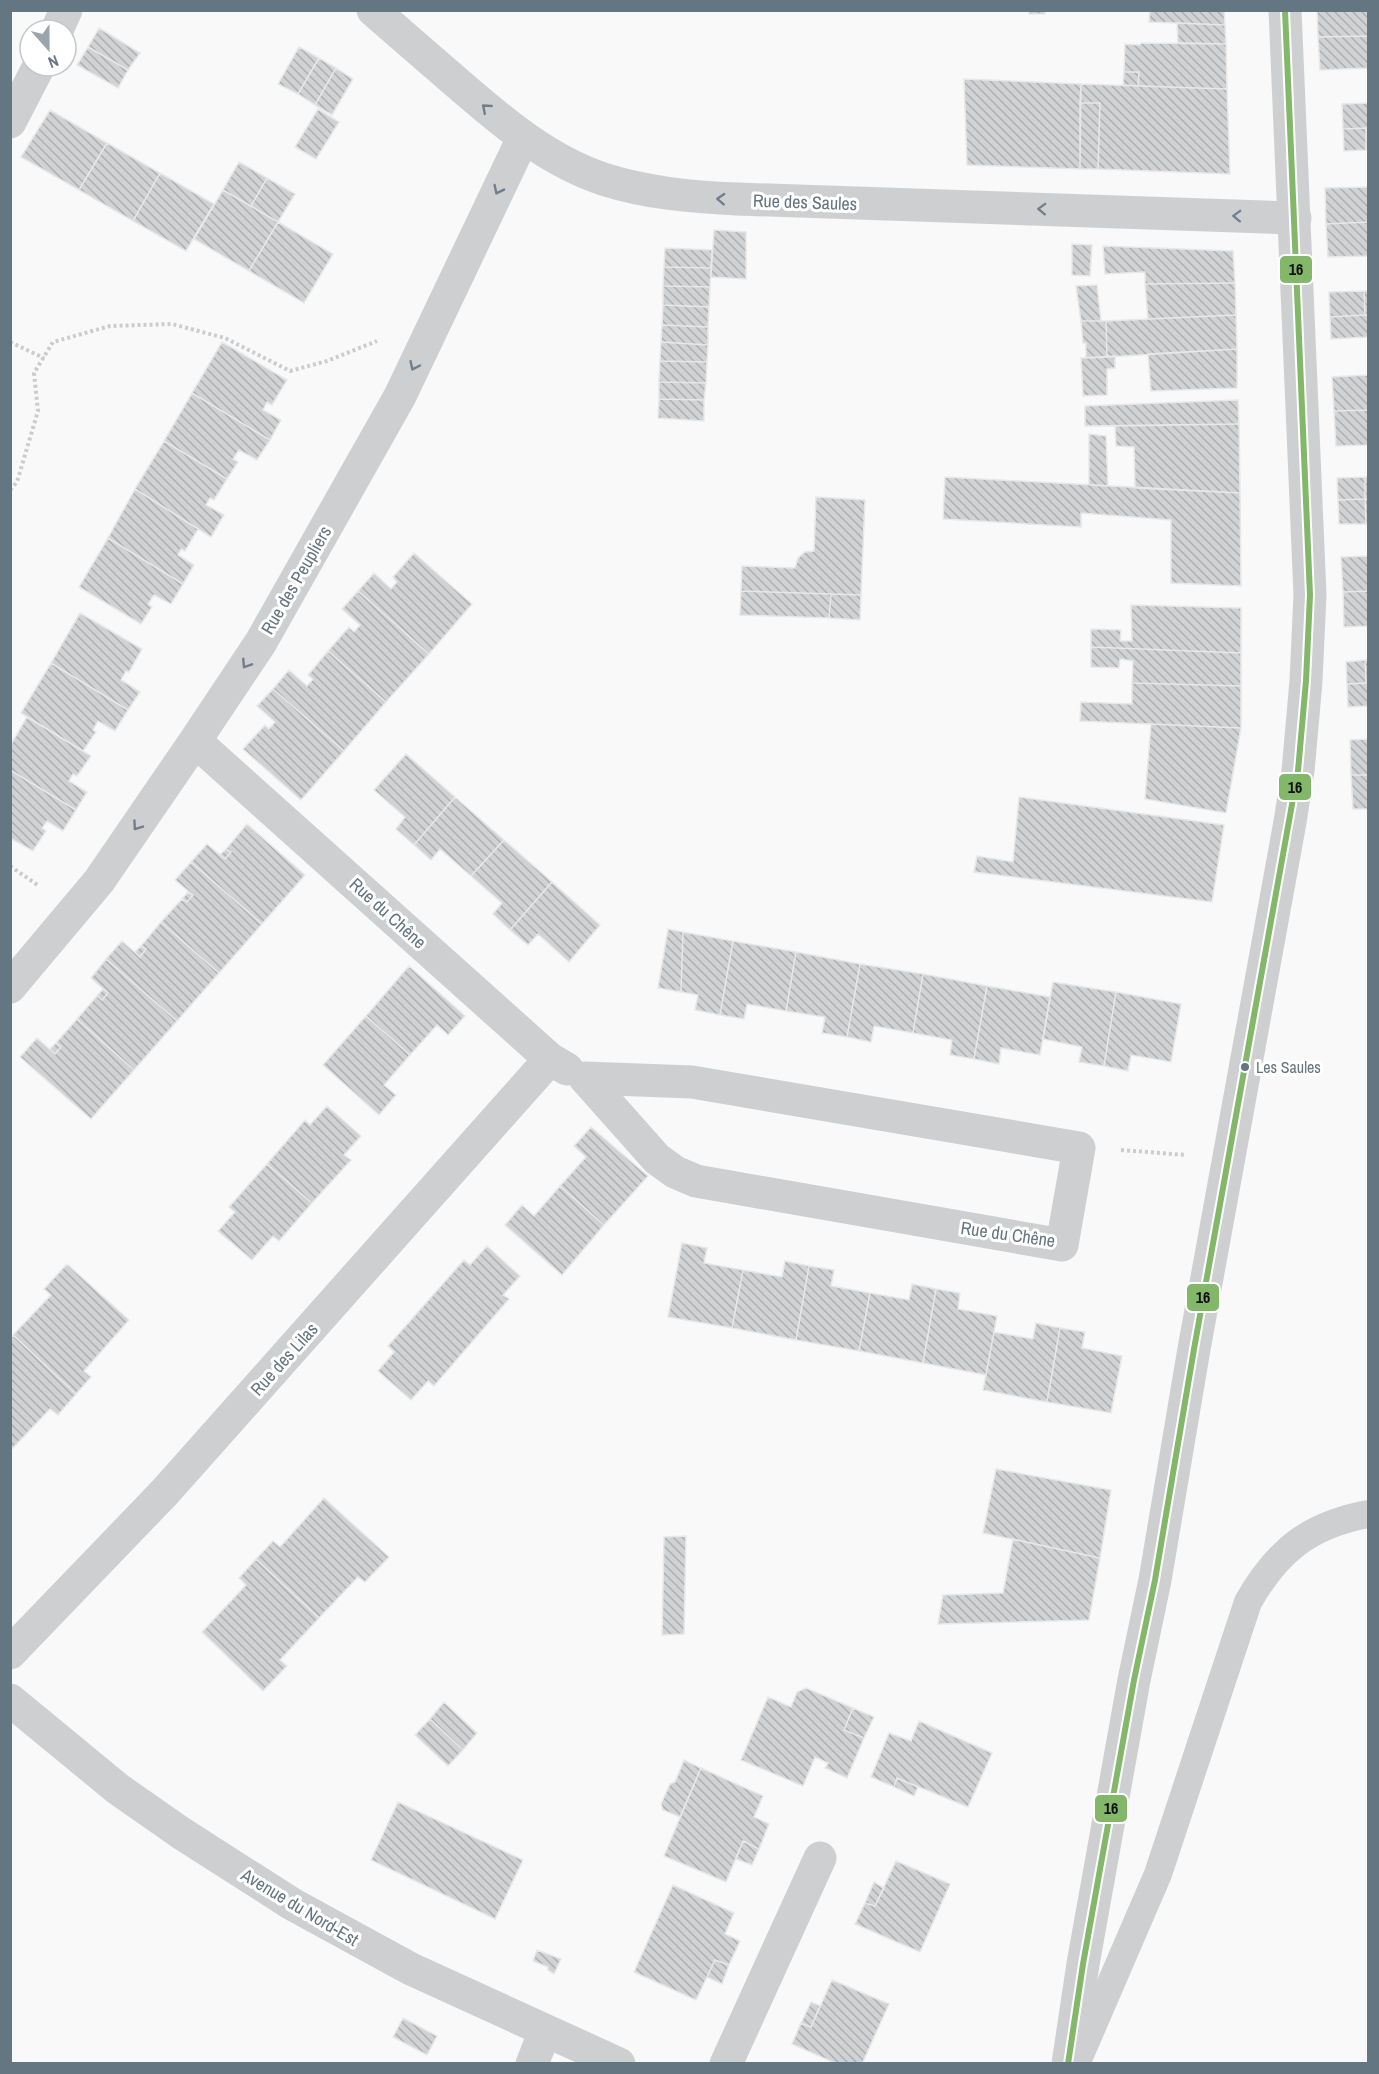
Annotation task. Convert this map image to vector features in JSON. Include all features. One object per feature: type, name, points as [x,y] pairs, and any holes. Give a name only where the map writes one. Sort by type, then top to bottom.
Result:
[{"type":"street","name":"Rue des Saules","points":[[373,10],[523,138],[550,154],[601,178],[667,194],[737,200],[1295,218]]},
{"type":"street","points":[[1068,2064],[1083,1964],[1132,1691],[1155,1580],[1298,771],[1306,681],[1310,596],[1286,10]]},
{"type":"street","points":[[10,122],[33,78]]},
{"type":"street","name":"Rue des Peupliers","points":[[10,987],[99,881],[261,642],[400,396],[523,138]]},
{"type":"street","name":"Rue du Chêne","points":[[195,741],[550,1059],[585,1078],[657,1159],[675,1172],[696,1181],[1062,1245],[1079,1148],[692,1082],[585,1078]]},
{"type":"street","name":"Rue des Lilas","points":[[10,1653],[165,1493],[550,1059]]},
{"type":"street","name":"Avenue du Nord-Est","points":[[10,1701],[118,1789],[180,1833],[292,1904],[411,1969],[620,2064]]},
{"type":"street","points":[[726,2064],[820,1858]]},
{"type":"street","points":[[532,2064],[545,2031]]},
{"type":"lane","points":[[1076,2064],[1158,1874],[1248,1602],[1273,1563],[1293,1545],[1333,1525],[1368,1514]]},
{"type":"path","points":[[10,490],[16,482],[38,411],[34,373],[53,342],[110,326],[172,324],[225,338],[290,371],[327,361],[436,319]]},
{"type":"path","points":[[10,342],[44,358]]},
{"type":"path","points":[[1079,1148],[1228,1157]]},
{"type":"building","points":[[1029,10],[1045,10],[1045,14],[1029,14]]},
{"type":"building","points":[[1150,10],[1224,10],[1225,25],[1149,22]]},
{"type":"building","points":[[1317,10],[1368,10],[1368,36],[1318,37]]},
{"type":"building","points":[[1177,23],[1225,25],[1226,44],[1178,43]]},
{"type":"building","points":[[99,28],[140,53],[128,70],[88,47]]},
{"type":"building","points":[[1368,36],[1368,68],[1320,70],[1318,37]]},
{"type":"building","points":[[1141,43],[1226,44],[1227,89],[1138,86],[1139,72],[1124,72],[1125,44],[1140,45]]},
{"type":"building","points":[[88,47],[128,70],[118,88],[78,66]]},
{"type":"building","points":[[299,47],[319,58],[298,94],[278,84]]},
{"type":"building","points":[[319,58],[336,68],[315,105],[298,94]]},
{"type":"building","points":[[336,68],[353,79],[332,115],[315,105]]},
{"type":"building","points":[[1124,72],[1139,72],[1138,86],[1123,85]]},
{"type":"building","points":[[964,79],[1081,84],[1080,169],[967,165]]},
{"type":"building","points":[[1081,84],[1227,89],[1230,174],[1098,169],[1100,103],[1080,103]]},
{"type":"building","points":[[1080,103],[1100,103],[1098,169],[1080,169]]},
{"type":"building","points":[[1368,103],[1368,128],[1343,129],[1342,104]]},
{"type":"building","points":[[318,109],[339,122],[316,159],[295,147]]},
{"type":"building","points":[[50,110],[107,143],[79,190],[21,157]]},
{"type":"building","points":[[1366,128],[1368,128],[1368,150],[1366,150]]},
{"type":"building","points":[[1366,128],[1366,150],[1344,151],[1343,129]]},
{"type":"building","points":[[107,143],[160,173],[133,221],[79,190]]},
{"type":"building","points":[[239,162],[267,178],[251,206],[223,190]]},
{"type":"building","points":[[160,173],[214,204],[186,251],[133,221]]},
{"type":"building","points":[[267,178],[295,194],[278,222],[251,206]]},
{"type":"building","points":[[1368,187],[1368,222],[1326,224],[1325,188]]},
{"type":"building","points":[[223,190],[278,222],[249,271],[194,239]]},
{"type":"building","points":[[278,222],[333,254],[304,303],[249,271]]},
{"type":"building","points":[[1368,222],[1368,256],[1328,257],[1326,224]]},
{"type":"building","points":[[714,230],[746,232],[746,279],[711,277]]},
{"type":"building","points":[[1072,244],[1092,245],[1090,276],[1072,275]]},
{"type":"building","points":[[1103,246],[1233,251],[1235,283],[1145,284],[1145,272],[1105,274]]},
{"type":"building","points":[[665,248],[712,250],[711,268],[664,267]]},
{"type":"building","points":[[664,267],[711,268],[710,287],[663,286]]},
{"type":"building","points":[[1235,283],[1236,315],[1148,319],[1145,284]]},
{"type":"building","points":[[1097,285],[1101,321],[1081,321],[1076,286]]},
{"type":"building","points":[[663,286],[710,287],[709,307],[663,305]]},
{"type":"building","points":[[1364,291],[1368,291],[1368,315],[1365,315]]},
{"type":"building","points":[[1364,291],[1365,315],[1330,317],[1329,292]]},
{"type":"building","points":[[663,305],[709,307],[708,327],[662,325]]},
{"type":"building","points":[[1236,315],[1237,349],[1107,357],[1106,321]]},
{"type":"building","points":[[1368,315],[1368,337],[1331,339],[1330,317]]},
{"type":"building","points":[[1081,321],[1106,321],[1107,357],[1086,358],[1086,343],[1083,343]]},
{"type":"building","points":[[662,325],[708,327],[708,345],[661,342]]},
{"type":"building","points":[[222,342],[287,380],[272,405],[267,402],[263,410],[281,420],[270,440],[192,393]]},
{"type":"building","points":[[661,342],[708,345],[707,362],[660,361]]},
{"type":"building","points":[[1237,349],[1237,388],[1151,391],[1148,354]]},
{"type":"building","points":[[1115,356],[1115,368],[1107,369],[1107,395],[1083,396],[1081,358]]},
{"type":"building","points":[[660,361],[707,362],[706,383],[659,382]]},
{"type":"building","points":[[1368,375],[1368,410],[1334,411],[1332,377]]},
{"type":"building","points":[[659,382],[706,383],[704,400],[659,399]]},
{"type":"building","points":[[192,393],[270,440],[257,460],[239,450],[233,459],[238,462],[227,479],[164,441]]},
{"type":"building","points":[[659,399],[704,400],[704,421],[658,418]]},
{"type":"building","points":[[1238,400],[1239,424],[1085,426],[1085,406]]},
{"type":"building","points":[[1368,410],[1368,445],[1336,446],[1334,411]]},
{"type":"building","points":[[1239,424],[1240,493],[1135,488],[1134,447],[1116,446],[1115,426]]},
{"type":"building","points":[[1089,434],[1106,436],[1108,486],[1089,485]]},
{"type":"building","points":[[164,441],[227,479],[214,500],[210,498],[206,505],[224,515],[211,537],[135,489]]},
{"type":"building","points":[[945,477],[1240,493],[1241,586],[1171,583],[1171,520],[1081,513],[1081,527],[943,519]]},
{"type":"building","points":[[1365,477],[1368,477],[1368,499],[1365,499]]},
{"type":"building","points":[[1365,477],[1365,499],[1338,500],[1337,478]]},
{"type":"building","points":[[135,489],[198,529],[185,551],[181,549],[178,555],[194,565],[183,584],[108,538]]},
{"type":"building","points":[[816,497],[865,500],[861,595],[741,591],[742,566],[795,568],[798,558],[805,552],[814,551]]},
{"type":"building","points":[[1365,499],[1368,499],[1368,523],[1366,524]]},
{"type":"building","points":[[1365,499],[1366,524],[1339,524],[1338,500]]},
{"type":"building","points":[[108,538],[183,584],[171,604],[154,595],[148,604],[152,607],[141,624],[79,587]]},
{"type":"building","points":[[414,553],[472,604],[429,654],[358,591],[374,573],[391,589],[397,582],[393,577]]},
{"type":"building","points":[[1368,556],[1368,591],[1343,592],[1341,557]]},
{"type":"building","points":[[358,591],[429,654],[386,702],[328,651],[349,627],[354,632],[360,625],[342,609]]},
{"type":"building","points":[[741,591],[831,594],[829,618],[740,615]]},
{"type":"building","points":[[1368,591],[1368,626],[1344,627],[1343,592]]},
{"type":"building","points":[[831,594],[861,595],[860,620],[829,618]]},
{"type":"building","points":[[1131,605],[1241,608],[1241,653],[1091,647],[1091,629],[1121,630],[1120,641],[1132,641]]},
{"type":"building","points":[[80,613],[142,649],[129,672],[126,671],[121,680],[140,692],[128,710],[51,663]]},
{"type":"building","points":[[1091,647],[1241,653],[1241,686],[1132,683],[1133,661],[1120,659],[1119,668],[1091,667]]},
{"type":"building","points":[[328,651],[386,702],[344,751],[273,689],[289,670],[307,686],[313,679],[308,675]]},
{"type":"building","points":[[1365,660],[1366,683],[1347,684],[1346,662]]},
{"type":"building","points":[[1365,660],[1368,660],[1368,683],[1366,683]]},
{"type":"building","points":[[51,663],[128,710],[115,731],[98,721],[93,730],[96,732],[83,751],[21,713]]},
{"type":"building","points":[[1132,683],[1241,686],[1241,728],[1080,721],[1081,702],[1132,704]]},
{"type":"building","points":[[1368,683],[1368,706],[1348,707],[1347,684]]},
{"type":"building","points":[[273,689],[344,751],[301,800],[243,749],[265,725],[269,729],[275,722],[257,706]]},
{"type":"building","points":[[27,717],[91,756],[77,776],[73,774],[69,781],[87,792],[76,810],[10,770],[10,746]]},
{"type":"building","points":[[1151,724],[1241,728],[1226,813],[1145,799]]},
{"type":"building","points":[[1368,739],[1368,775],[1351,775],[1350,740]]},
{"type":"building","points":[[406,754],[455,797],[414,845],[396,829],[405,817],[374,790]]},
{"type":"building","points":[[10,770],[76,810],[63,831],[47,821],[42,828],[46,831],[33,851],[10,838]]},
{"type":"building","points":[[1351,775],[1368,775],[1368,809],[1353,809]]},
{"type":"building","points":[[455,797],[504,840],[471,876],[440,849],[431,860],[414,845]]},
{"type":"building","points":[[1019,797],[1224,825],[1212,902],[974,872],[977,856],[1013,862]]},
{"type":"building","points":[[247,824],[305,875],[262,924],[191,862],[207,844],[225,859],[231,852],[226,849]]},
{"type":"building","points":[[504,840],[552,882],[510,930],[493,914],[502,903],[471,876]]},
{"type":"building","points":[[226,849],[231,852],[225,859],[220,855]]},
{"type":"building","points":[[191,862],[262,924],[219,973],[161,922],[182,899],[187,902],[193,895],[175,880]]},
{"type":"building","points":[[552,882],[600,925],[569,962],[538,934],[528,945],[510,930]]},
{"type":"building","points":[[188,892],[193,895],[187,902],[182,899]]},
{"type":"building","points":[[161,922],[219,973],[177,1021],[106,959],[122,941],[140,957],[146,949],[141,946]]},
{"type":"building","points":[[668,929],[683,932],[681,992],[658,988]]},
{"type":"building","points":[[683,932],[733,941],[720,1015],[695,1010],[698,995],[681,992]]},
{"type":"building","points":[[733,941],[796,952],[786,1011],[747,1004],[744,1019],[720,1015]]},
{"type":"building","points":[[141,946],[146,949],[140,957],[135,952]]},
{"type":"building","points":[[796,952],[860,964],[847,1037],[822,1033],[825,1017],[786,1011]]},
{"type":"building","points":[[106,959],[177,1021],[134,1070],[77,1019],[97,996],[102,1000],[108,993],[91,978]]},
{"type":"building","points":[[860,964],[923,974],[913,1033],[874,1026],[871,1042],[847,1037]]},
{"type":"building","points":[[409,966],[465,1016],[448,1035],[437,1025],[410,1055],[366,1016]]},
{"type":"building","points":[[923,974],[987,986],[974,1059],[950,1055],[952,1040],[913,1033]]},
{"type":"building","points":[[1053,982],[1116,992],[1104,1066],[1079,1062],[1082,1047],[1043,1039]]},
{"type":"building","points":[[987,986],[1050,997],[1040,1055],[1001,1048],[999,1064],[974,1059]]},
{"type":"building","points":[[103,989],[108,993],[102,1000],[97,996]]},
{"type":"building","points":[[1116,992],[1181,1004],[1171,1062],[1131,1055],[1128,1071],[1104,1066]]},
{"type":"building","points":[[366,1016],[410,1055],[384,1085],[396,1095],[379,1115],[323,1065]]},
{"type":"building","points":[[77,1019],[134,1070],[91,1119],[20,1057],[37,1038],[55,1054],[61,1047],[56,1043]]},
{"type":"building","points":[[56,1043],[61,1047],[55,1054],[50,1049]]},
{"type":"building","points":[[327,1106],[361,1136],[344,1155],[351,1160],[312,1203],[267,1164],[305,1120],[310,1125]]},
{"type":"building","points":[[591,1127],[648,1176],[604,1225],[560,1186],[586,1157],[574,1146]]},
{"type":"building","points":[[267,1164],[312,1203],[279,1241],[273,1236],[252,1260],[218,1231],[235,1212],[229,1207]]},
{"type":"building","points":[[560,1186],[604,1225],[562,1275],[505,1225],[522,1205],[534,1216]]},
{"type":"building","points":[[682,1243],[707,1248],[704,1263],[743,1270],[732,1328],[668,1317]]},
{"type":"building","points":[[487,1246],[520,1276],[503,1295],[509,1299],[434,1386],[428,1381],[411,1400],[378,1371],[394,1352],[388,1346],[464,1260],[470,1265]]},
{"type":"building","points":[[785,1261],[809,1266],[796,1340],[732,1328],[743,1270],[782,1277]]},
{"type":"building","points":[[67,1264],[129,1320],[84,1371],[91,1377],[76,1394],[13,1335],[51,1295],[44,1289]]},
{"type":"building","points":[[809,1266],[834,1270],[831,1286],[870,1293],[859,1351],[796,1340]]},
{"type":"building","points":[[912,1284],[936,1289],[923,1363],[859,1351],[870,1293],[909,1300]]},
{"type":"building","points":[[936,1289],[960,1293],[958,1309],[997,1316],[986,1375],[923,1363]]},
{"type":"building","points":[[1036,1323],[1060,1328],[1047,1402],[983,1390],[994,1332],[1033,1339]]},
{"type":"building","points":[[1060,1328],[1085,1332],[1082,1348],[1122,1356],[1111,1413],[1047,1402]]},
{"type":"building","points":[[13,1335],[76,1394],[58,1415],[50,1409],[10,1451],[10,1338]]},
{"type":"building","points":[[996,1469],[1111,1490],[1100,1558],[983,1533]]},
{"type":"building","points":[[324,1498],[389,1557],[365,1582],[358,1577],[319,1618],[256,1559],[273,1541],[280,1547]]},
{"type":"building","points":[[686,1536],[684,1634],[662,1635],[664,1537]]},
{"type":"building","points":[[1013,1539],[1100,1558],[1089,1620],[938,1624],[943,1595],[1003,1593]]},
{"type":"building","points":[[256,1559],[319,1618],[280,1660],[287,1666],[263,1691],[202,1632],[246,1585],[239,1578]]},
{"type":"building","points":[[806,1688],[853,1708],[844,1730],[864,1738],[847,1778],[825,1768],[828,1763],[815,1757],[803,1786],[741,1760],[768,1697],[791,1707],[797,1692]]},
{"type":"building","points":[[444,1702],[477,1733],[463,1750],[430,1719]]},
{"type":"building","points":[[853,1708],[874,1717],[864,1738],[844,1730]]},
{"type":"building","points":[[430,1719],[463,1750],[448,1766],[415,1735]]},
{"type":"building","points":[[919,1721],[992,1753],[968,1807],[897,1778],[894,1787],[871,1777],[889,1733],[911,1741]]},
{"type":"building","points":[[684,1760],[701,1768],[680,1817],[663,1810],[661,1804],[670,1784],[675,1782]]},
{"type":"building","points":[[701,1768],[763,1796],[754,1817],[769,1824],[759,1849],[743,1841],[726,1882],[664,1856]]},
{"type":"building","points":[[897,1778],[918,1787],[914,1796],[894,1787]]},
{"type":"building","points":[[398,1802],[523,1860],[495,1919],[371,1860]]},
{"type":"building","points":[[743,1841],[759,1849],[752,1865],[736,1859]]},
{"type":"building","points":[[896,1861],[950,1884],[920,1952],[855,1924],[865,1903],[875,1906]]},
{"type":"building","points":[[874,1882],[884,1888],[875,1906],[865,1903]]},
{"type":"building","points":[[673,1885],[734,1913],[725,1934],[740,1941],[729,1965],[715,1960],[696,2000],[634,1972]]},
{"type":"building","points":[[537,1950],[561,1959],[554,1974],[548,1970],[548,1967],[533,1961]]},
{"type":"building","points":[[715,1960],[729,1965],[722,1984],[707,1977]]},
{"type":"building","points":[[832,1980],[889,2004],[862,2064],[837,2064],[792,2044],[801,2023],[811,2027]]},
{"type":"building","points":[[811,2002],[820,2006],[811,2027],[801,2023]]},
{"type":"building","points":[[403,2018],[437,2036],[427,2055],[393,2037]]},
{"type":"transit line","name":"16","points":[[1068,2064],[1083,1964],[1134,1680],[1155,1580],[1194,1349],[1298,771],[1306,681],[1310,595],[1285,10]]},
{"type":"place","name":"Les Saules","points":[[1245,1067]]}]
